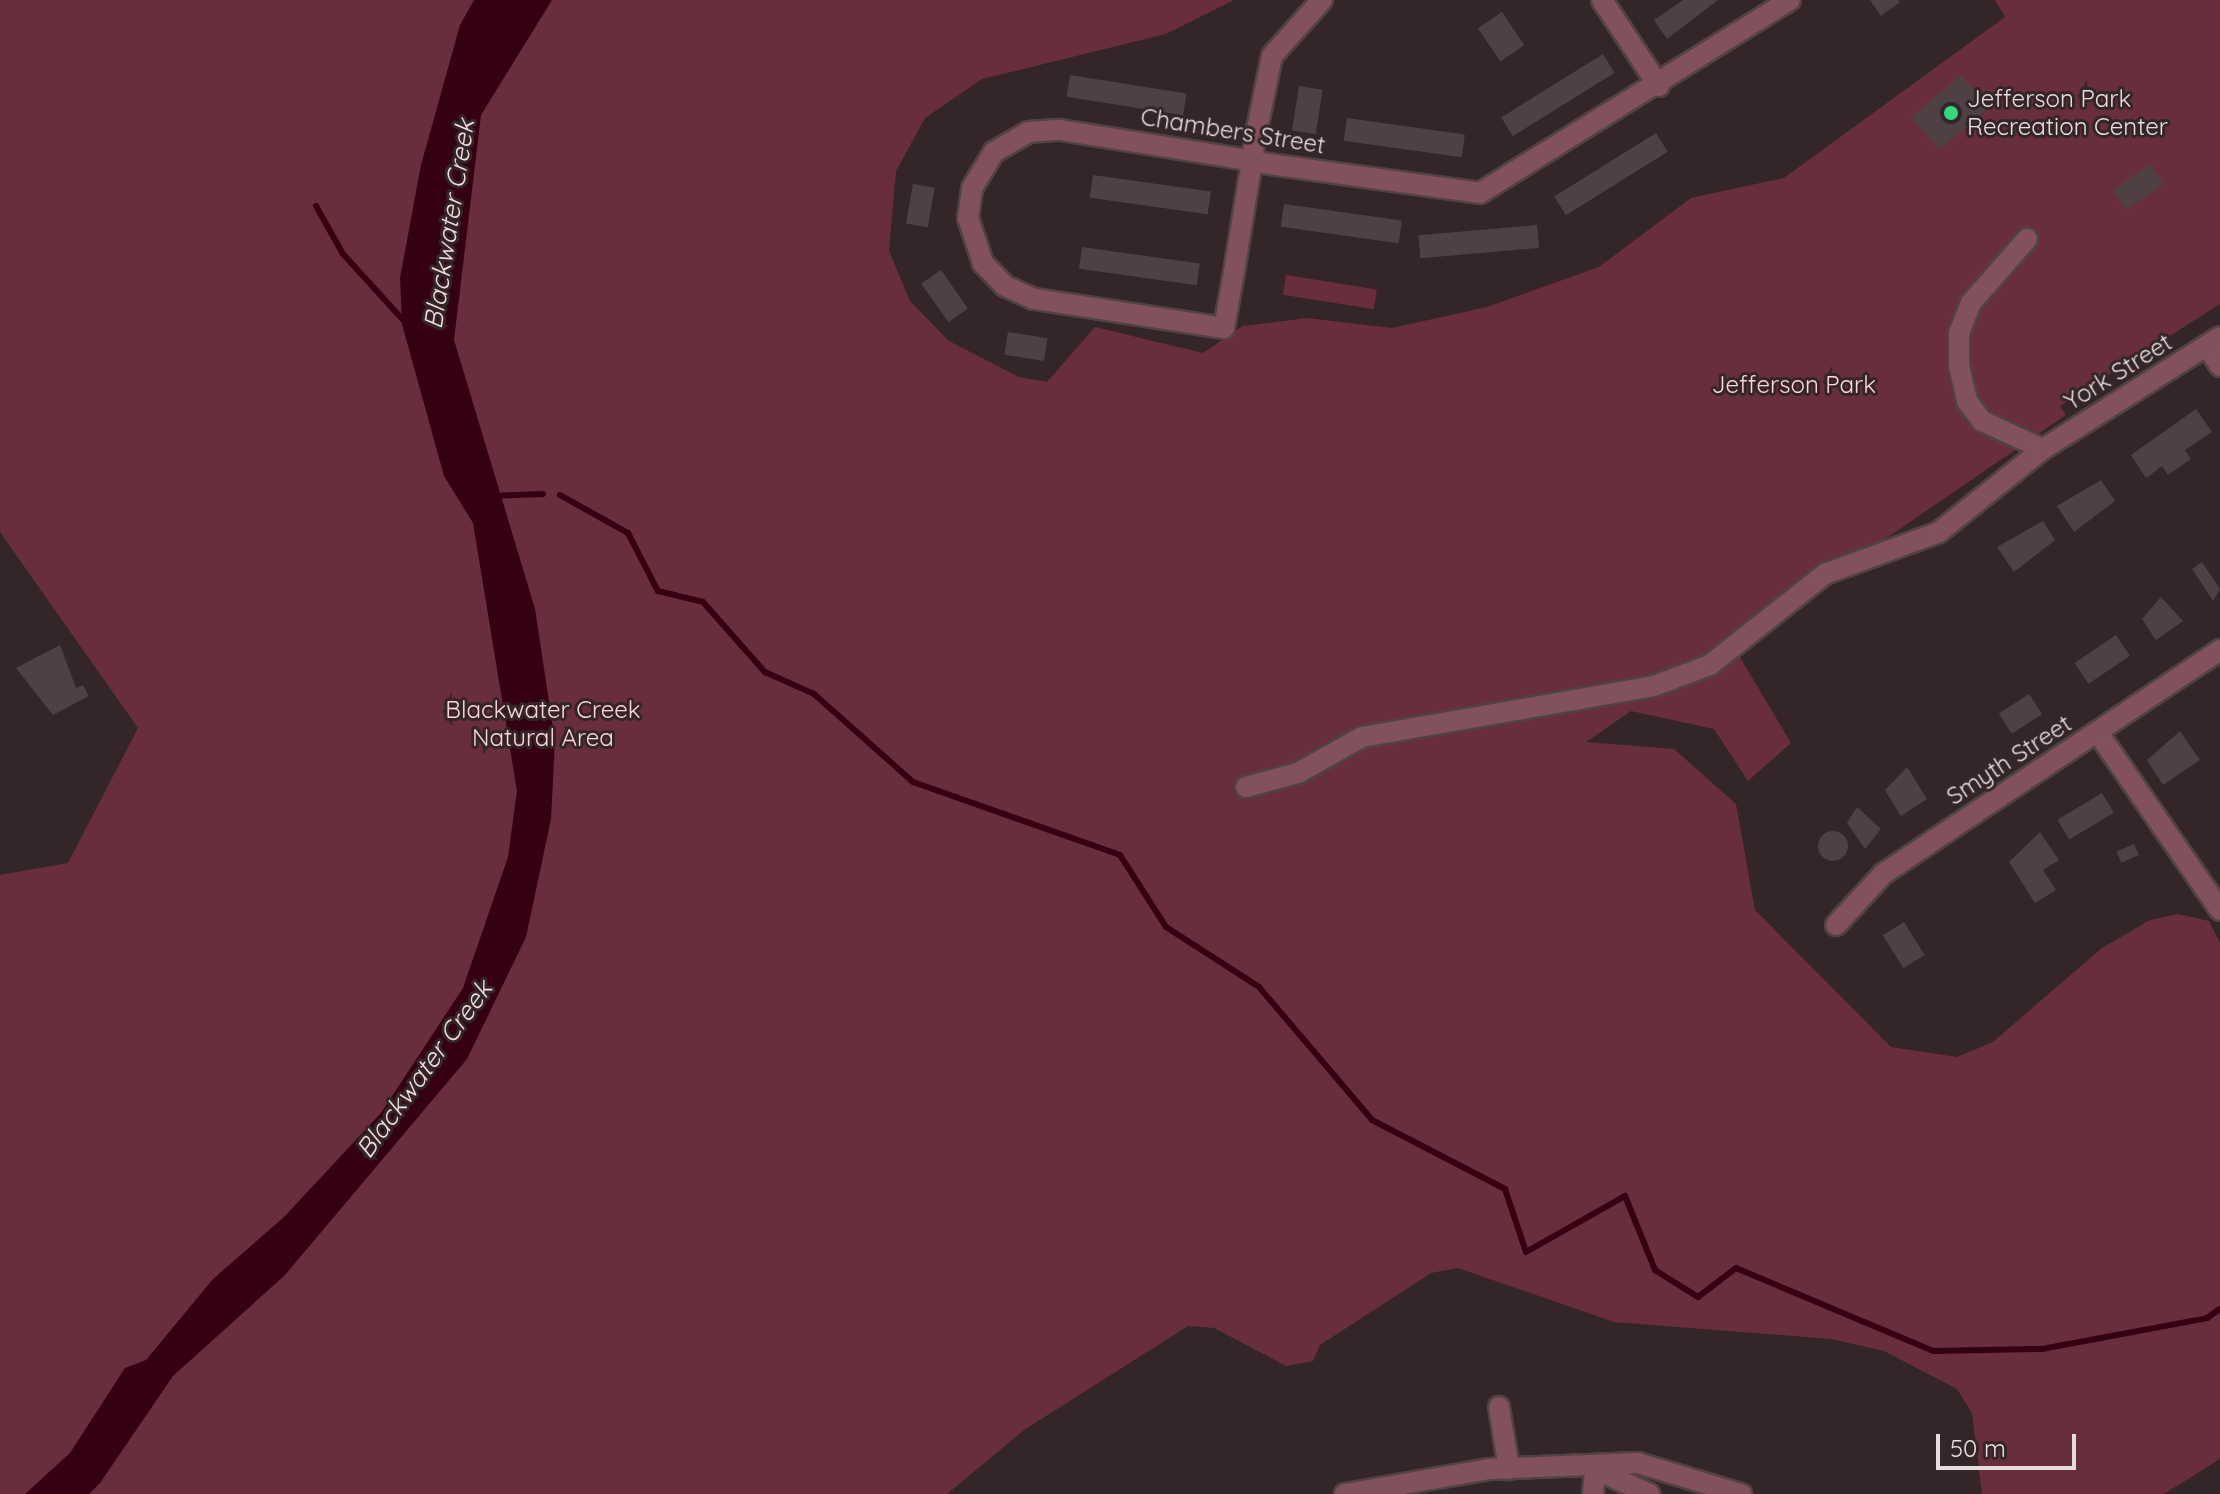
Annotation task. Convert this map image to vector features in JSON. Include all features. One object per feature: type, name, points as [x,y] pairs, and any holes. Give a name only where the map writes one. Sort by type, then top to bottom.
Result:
[{"type":"street","points":[[1252,161],[1272,56],[1322,0]]},
{"type":"street","points":[[1602,0],[1659,86]]},
{"type":"street","name":"Chambers Street","points":[[1252,161],[1224,328],[1019,294],[993,275],[975,249],[969,203],[994,152],[1046,129],[1480,193],[1659,86],[1790,0]]},
{"type":"street","points":[[2027,239],[1971,303],[1959,333],[1959,366],[1967,401],[1982,421],[2043,449]]},
{"type":"street","points":[[2213,342],[2220,366]]},
{"type":"street","name":"York Street","points":[[1246,787],[1298,773],[1362,737],[1424,732],[1654,686],[1710,665],[1825,574],[1939,532],[2043,449],[2213,342]]},
{"type":"street","name":"Smyth Street","points":[[1836,925],[1883,874],[2220,650]]},
{"type":"street","points":[[2098,733],[2220,910]]},
{"type":"street","points":[[1499,1407],[1509,1469]]},
{"type":"street","points":[[1345,1494],[1509,1469],[1595,1469],[1638,1463],[1699,1487],[1741,1494]]},
{"type":"street","points":[[1593,1494],[1595,1469]]},
{"type":"street","points":[[1595,1469],[1649,1494]]},
{"type":"green space","points":[[0,0],[1234,0],[1166,34],[982,79],[925,118],[896,171],[889,251],[910,301],[949,341],[1019,377],[1047,382],[1095,327],[1203,353],[1243,326],[1307,318],[1392,328],[1487,307],[1599,267],[1691,198],[1784,178],[2005,17],[1995,0],[2220,0],[2220,304],[2060,406],[2066,415],[1732,644],[1791,743],[1748,781],[1714,729],[1631,711],[1586,742],[1674,749],[1736,804],[1755,910],[1891,1047],[1957,1057],[1993,1042],[2102,948],[2150,920],[2178,914],[2209,921],[2220,943],[2220,1459],[2164,1494],[1982,1494],[1972,1413],[1957,1389],[1884,1351],[1831,1339],[1614,1322],[1458,1268],[1431,1273],[1320,1345],[1313,1361],[1286,1366],[1214,1328],[1188,1326],[1024,1430],[947,1494],[0,1494],[0,875],[68,863],[138,728],[0,532]]},
{"type":"green space","points":[[1286,275],[1377,289],[1374,309],[1283,295]]},
{"type":"water","name":"Blackwater Creek","points":[[474,0],[552,0],[481,115],[454,340],[535,609],[555,741],[551,819],[526,937],[467,1059],[285,1275],[173,1376],[100,1483],[89,1494],[25,1494],[70,1453],[125,1368],[146,1360],[213,1279],[284,1217],[381,1113],[463,988],[508,857],[517,791],[473,523],[444,476],[402,324],[400,278],[421,165],[460,25]]},
{"type":"building","points":[[1683,0],[1718,0],[1667,39],[1654,20]]},
{"type":"building","points":[[1870,0],[1899,0],[1900,2],[1881,16]]},
{"type":"building","points":[[1502,12],[1524,45],[1500,61],[1478,28]]},
{"type":"building","points":[[1603,54],[1615,73],[1513,136],[1501,118]]},
{"type":"building","points":[[1070,75],[1187,93],[1183,115],[1067,97]]},
{"type":"building","name":"Jefferson Park Recreation Center","points":[[1961,75],[1989,108],[1939,150],[1911,117]]},
{"type":"building","points":[[1299,86],[1323,90],[1316,134],[1292,130]]},
{"type":"building","points":[[1347,118],[1465,135],[1462,157],[1344,141]]},
{"type":"building","points":[[1656,133],[1668,152],[1566,215],[1554,197]]},
{"type":"building","points":[[2150,164],[2164,184],[2126,210],[2112,190]]},
{"type":"building","points":[[1093,175],[1211,192],[1208,214],[1090,198]]},
{"type":"building","points":[[913,184],[935,188],[928,227],[906,223]]},
{"type":"building","points":[[1284,204],[1402,221],[1399,243],[1281,227]]},
{"type":"building","points":[[1537,225],[1539,248],[1420,258],[1418,235]]},
{"type":"building","points":[[1082,247],[1200,264],[1197,285],[1079,269]]},
{"type":"building","points":[[941,270],[968,309],[948,322],[921,284]]},
{"type":"building","points":[[1008,332],[1048,338],[1044,361],[1004,355]]},
{"type":"building","points":[[2196,409],[2212,432],[2185,450],[2191,459],[2168,475],[2162,466],[2146,478],[2131,455]]},
{"type":"building","points":[[2101,480],[2115,501],[2074,532],[2057,506]]},
{"type":"building","points":[[2043,521],[2055,540],[2014,572],[1997,547]]},
{"type":"building","points":[[2202,562],[2220,589],[2213,601],[2192,569]]},
{"type":"building","points":[[2161,597],[2183,621],[2156,640],[2142,619]]},
{"type":"building","points":[[2116,635],[2130,656],[2089,684],[2075,663]]},
{"type":"building","points":[[60,645],[76,688],[83,685],[89,696],[53,715],[16,668]]},
{"type":"building","points":[[2029,694],[2042,714],[2012,734],[1999,714]]},
{"type":"building","points":[[2180,731],[2200,760],[2163,785],[2147,760]]},
{"type":"building","points":[[1907,767],[1927,799],[1901,816],[1885,790]]},
{"type":"building","points":[[2102,793],[2114,813],[2069,839],[2057,820]]},
{"type":"building","points":[[1857,807],[1881,829],[1865,849],[1847,823]]},
{"type":"building","points":[[1833,831],[1844,835],[1848,846],[1844,857],[1833,861],[1822,857],[1818,846],[1822,835]]},
{"type":"building","points":[[2040,832],[2059,860],[2043,870],[2056,890],[2035,903],[2009,862]]},
{"type":"building","points":[[2134,844],[2139,855],[2122,863],[2117,852]]},
{"type":"building","points":[[1904,922],[1925,955],[1903,968],[1883,935]]},
{"type":"waterway","name":"Blackwater Creek","points":[[316,206],[343,254],[407,324]]},
{"type":"waterway","points":[[490,496],[543,494]]},
{"type":"waterway","points":[[560,495],[628,533],[658,591],[703,602],[765,672],[814,694],[913,782],[1120,855],[1166,927],[1259,987],[1372,1120],[1505,1189],[1526,1252],[1625,1196],[1655,1270],[1698,1297],[1736,1268],[1933,1351],[2042,1349],[2207,1318],[2220,1309]]},
{"type":"place","name":"Jefferson Park Recreation Center","points":[[1951,113]]},
{"type":"park label","name":"Jefferson Park","points":[[1794,385]]},
{"type":"park label","name":"Blackwater Creek Natural Area","points":[[543,724]]}]
